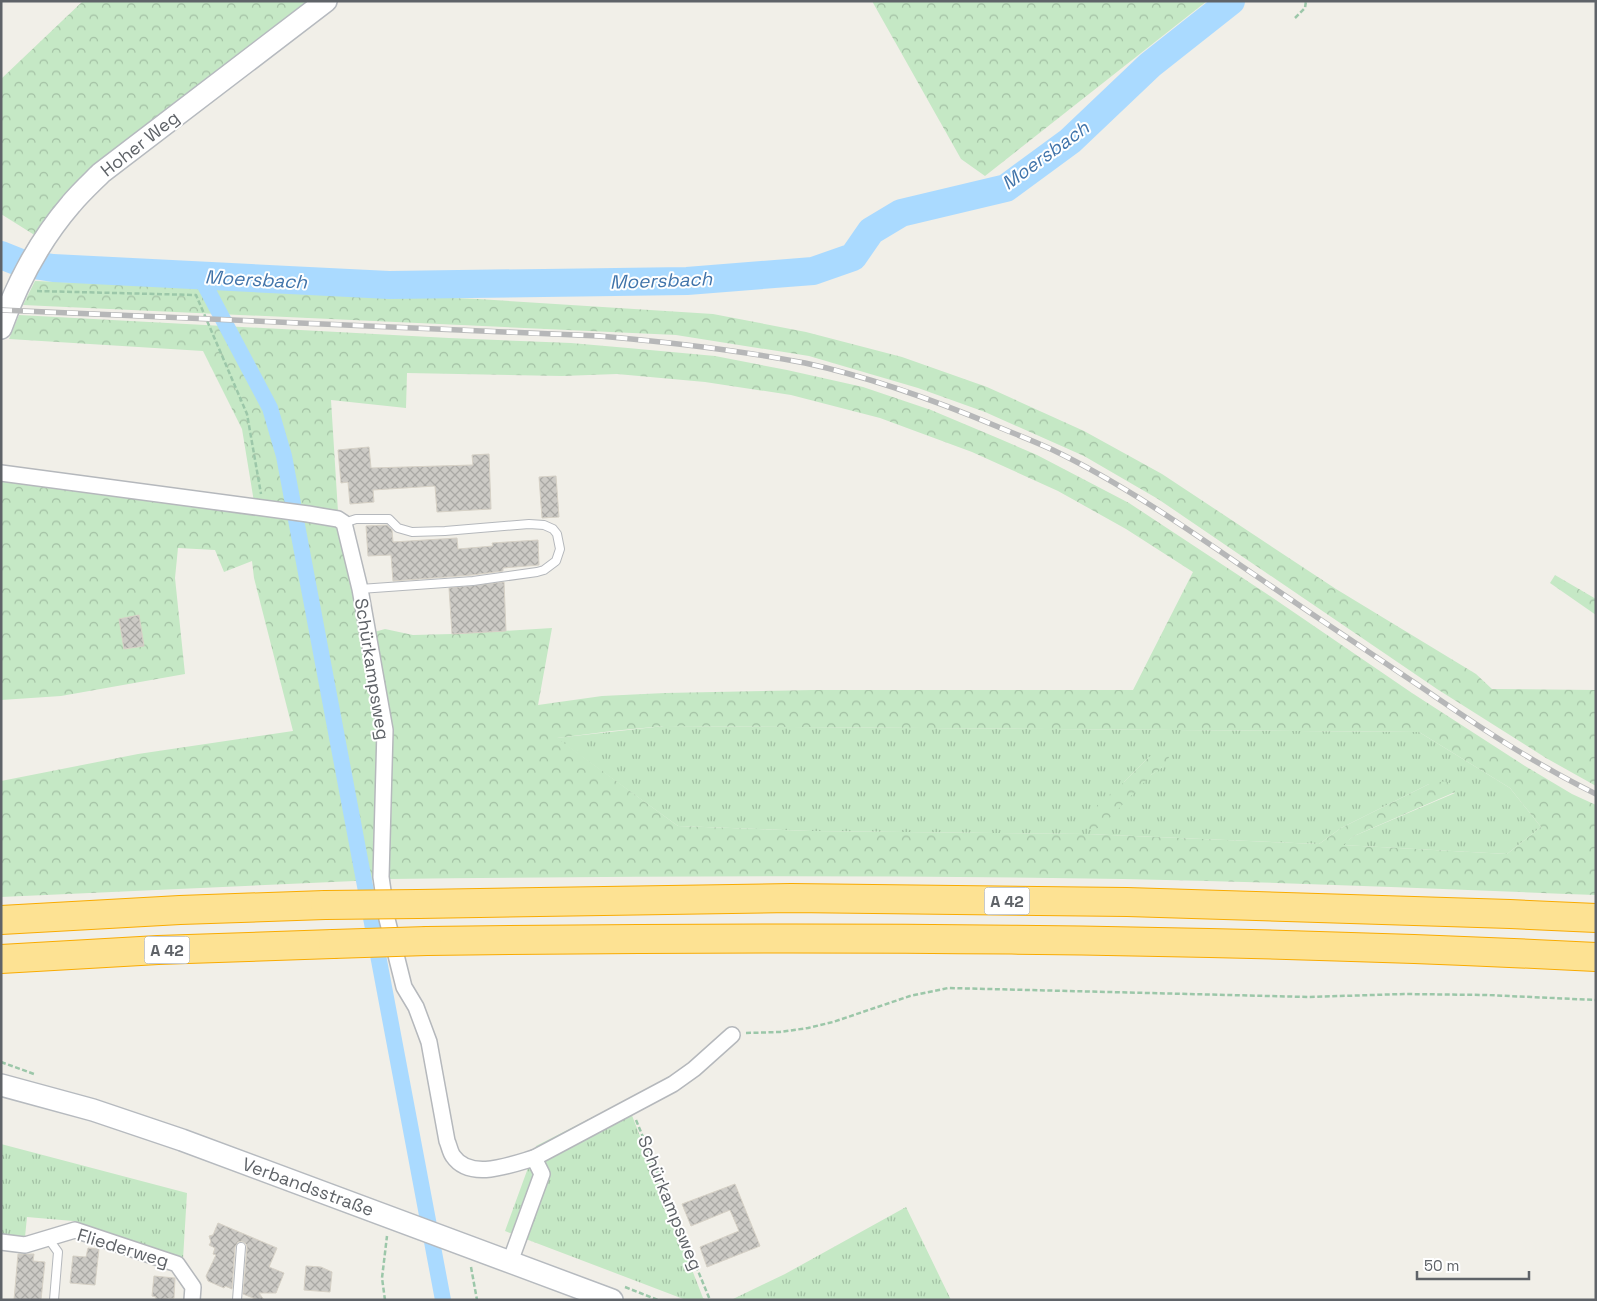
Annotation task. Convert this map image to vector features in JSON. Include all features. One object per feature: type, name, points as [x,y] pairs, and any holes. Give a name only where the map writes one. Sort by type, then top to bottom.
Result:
[{"type":"highway","name":"A 42","points":[[1,920],[180,910],[325,905],[791,898],[1127,902],[1596,918]]},
{"type":"highway","name":"A 42","points":[[1,960],[168,950],[427,941],[761,938],[1119,940],[1596,957]]},
{"type":"main road","name":"Hoher Weg","points":[[1,328],[13,290],[38,251],[71,204],[101,173],[326,1]]},
{"type":"main road","name":"Verbandsstraße","points":[[1,1084],[94,1110],[182,1140],[612,1300]]},
{"type":"street","points":[[1,473],[288,511],[338,519],[344,522]]},
{"type":"street","name":"Schürkampsweg","points":[[344,522],[360,589],[385,730],[381,876],[386,911],[404,987],[416,1007],[429,1042],[447,1141],[453,1156],[464,1166],[479,1170],[509,1166],[534,1158],[672,1084],[694,1069],[732,1035]]},
{"type":"street","points":[[510,1262],[542,1174],[534,1158]]},
{"type":"street","name":"Fliederweg","points":[[1,1242],[25,1245],[75,1230],[177,1264],[193,1287],[192,1300]]},
{"type":"lane","points":[[344,522],[356,519],[389,519],[398,528],[412,532],[528,524],[544,525],[553,529],[559,539],[560,549],[556,561],[544,570],[537,572],[473,581],[360,589]]},
{"type":"lane","points":[[48,1238],[58,1252],[54,1300]]},
{"type":"lane","points":[[237,1300],[241,1247]]},
{"type":"path","points":[[1295,18],[1306,8],[1306,1]]},
{"type":"path","points":[[13,290],[196,295],[247,414],[264,508]]},
{"type":"path","points":[[732,1035],[808,1028],[833,1022],[910,996],[948,988],[1309,997],[1404,994],[1487,995],[1596,1000]]},
{"type":"path","name":"Schürkampsweg","points":[[630,1107],[710,1300]]},
{"type":"path","points":[[384,1300],[382,1278],[397,1220]]},
{"type":"green space","points":[[83,1],[326,1],[101,173],[44,241],[1,214],[1,79]]},
{"type":"green space","points":[[872,1],[1207,1],[985,176],[961,159]]},
{"type":"green space","points":[[35,281],[478,299],[713,314],[806,332],[902,357],[987,387],[1084,431],[1162,474],[1336,589],[1476,674],[1492,689],[1596,690],[1596,786],[1546,758],[1437,689],[1158,499],[1084,456],[985,412],[918,388],[809,356],[676,335],[23,305]]},
{"type":"green space","points":[[19,315],[571,343],[715,356],[863,387],[931,410],[1037,455],[1129,503],[1412,693],[1525,766],[1572,794],[1596,805],[1596,895],[1123,879],[756,876],[389,879],[392,793],[391,729],[374,632],[385,629],[413,635],[552,628],[538,705],[602,696],[665,693],[812,690],[1133,690],[1193,572],[1126,529],[1058,491],[972,452],[880,418],[791,395],[705,382],[617,374],[562,376],[407,373],[406,408],[331,400],[338,512],[254,502],[242,429],[203,351],[9,339]],"holes":[[[664,726],[1419,732],[1510,788],[1541,827],[1507,854],[1343,845],[1354,836],[1455,792],[1453,785],[1446,781],[1429,784],[1341,828],[1319,844],[1087,834],[811,831],[678,826],[557,738]]]},
{"type":"green space","points":[[1,479],[337,525],[356,600],[380,731],[377,880],[1,897],[1,781],[138,754],[293,731],[254,578],[252,561],[224,572],[215,550],[178,548],[175,578],[185,674],[61,696],[1,700]]},
{"type":"green space","points":[[1555,575],[1596,599],[1596,615],[1550,583]]},
{"type":"green space","points":[[664,726],[1419,732],[1510,788],[1541,827],[1507,854],[1342,845],[1354,836],[1455,793],[1429,784],[1341,828],[1319,844],[1087,834],[811,831],[678,826],[556,738]],"holes":[[[1149,757],[1165,765],[1151,775],[1124,782]]]},
{"type":"green space","points":[[1158,751],[1165,753],[1169,757],[1166,765],[1151,775],[1103,825],[1096,829],[1089,829],[1086,822],[1092,810],[1149,757]]},
{"type":"green space","points":[[626,1100],[703,1298],[707,1300],[686,1300],[505,1231],[536,1146]]},
{"type":"green space","points":[[1,1144],[187,1193],[183,1259],[73,1221],[27,1217],[25,1237],[1,1234]]},
{"type":"green space","points":[[906,1207],[951,1300],[731,1300],[785,1274]]},
{"type":"building","points":[[369,447],[371,468],[473,465],[472,455],[489,454],[491,509],[437,512],[435,486],[373,490],[374,502],[350,504],[348,482],[341,483],[338,450]]},
{"type":"building","points":[[556,476],[559,517],[542,518],[539,477]]},
{"type":"building","points":[[387,525],[392,530],[393,542],[457,538],[458,549],[493,546],[492,543],[538,540],[539,565],[503,568],[503,571],[472,575],[393,581],[391,555],[368,556],[366,526]]},
{"type":"building","points":[[504,582],[506,631],[452,634],[449,588]]},
{"type":"building","points":[[139,615],[144,646],[124,649],[119,619]]},
{"type":"building","points":[[735,1184],[760,1246],[707,1267],[700,1247],[739,1231],[730,1210],[691,1226],[682,1204]]},
{"type":"building","points":[[218,1223],[277,1248],[269,1267],[284,1273],[276,1293],[259,1293],[264,1300],[258,1300],[243,1294],[247,1247],[242,1241],[238,1242],[235,1247],[232,1289],[225,1286],[224,1288],[208,1281],[206,1276],[216,1255],[213,1254],[215,1248],[209,1245],[211,1242],[209,1236],[213,1235]]},
{"type":"building","points":[[88,1248],[99,1249],[95,1285],[70,1283],[73,1256],[86,1257]]},
{"type":"building","points":[[18,1254],[34,1254],[33,1261],[45,1262],[41,1300],[14,1300]]},
{"type":"building","points":[[306,1266],[321,1267],[332,1272],[330,1292],[304,1290]]},
{"type":"building","points":[[154,1276],[175,1278],[174,1298],[156,1300],[156,1297],[152,1296]]},
{"type":"waterway","name":"Moersbach","points":[[1,255],[21,263],[53,268],[389,285],[687,281],[813,271],[853,257],[871,231],[901,213],[1006,188],[1070,141],[1150,65],[1231,1]]},
{"type":"waterway","points":[[200,276],[270,408],[284,456],[443,1300]]},
{"type":"railway","points":[[1,310],[599,336],[702,347],[779,358],[878,382],[949,407],[1078,462],[1173,520],[1529,758],[1596,794]]}]
